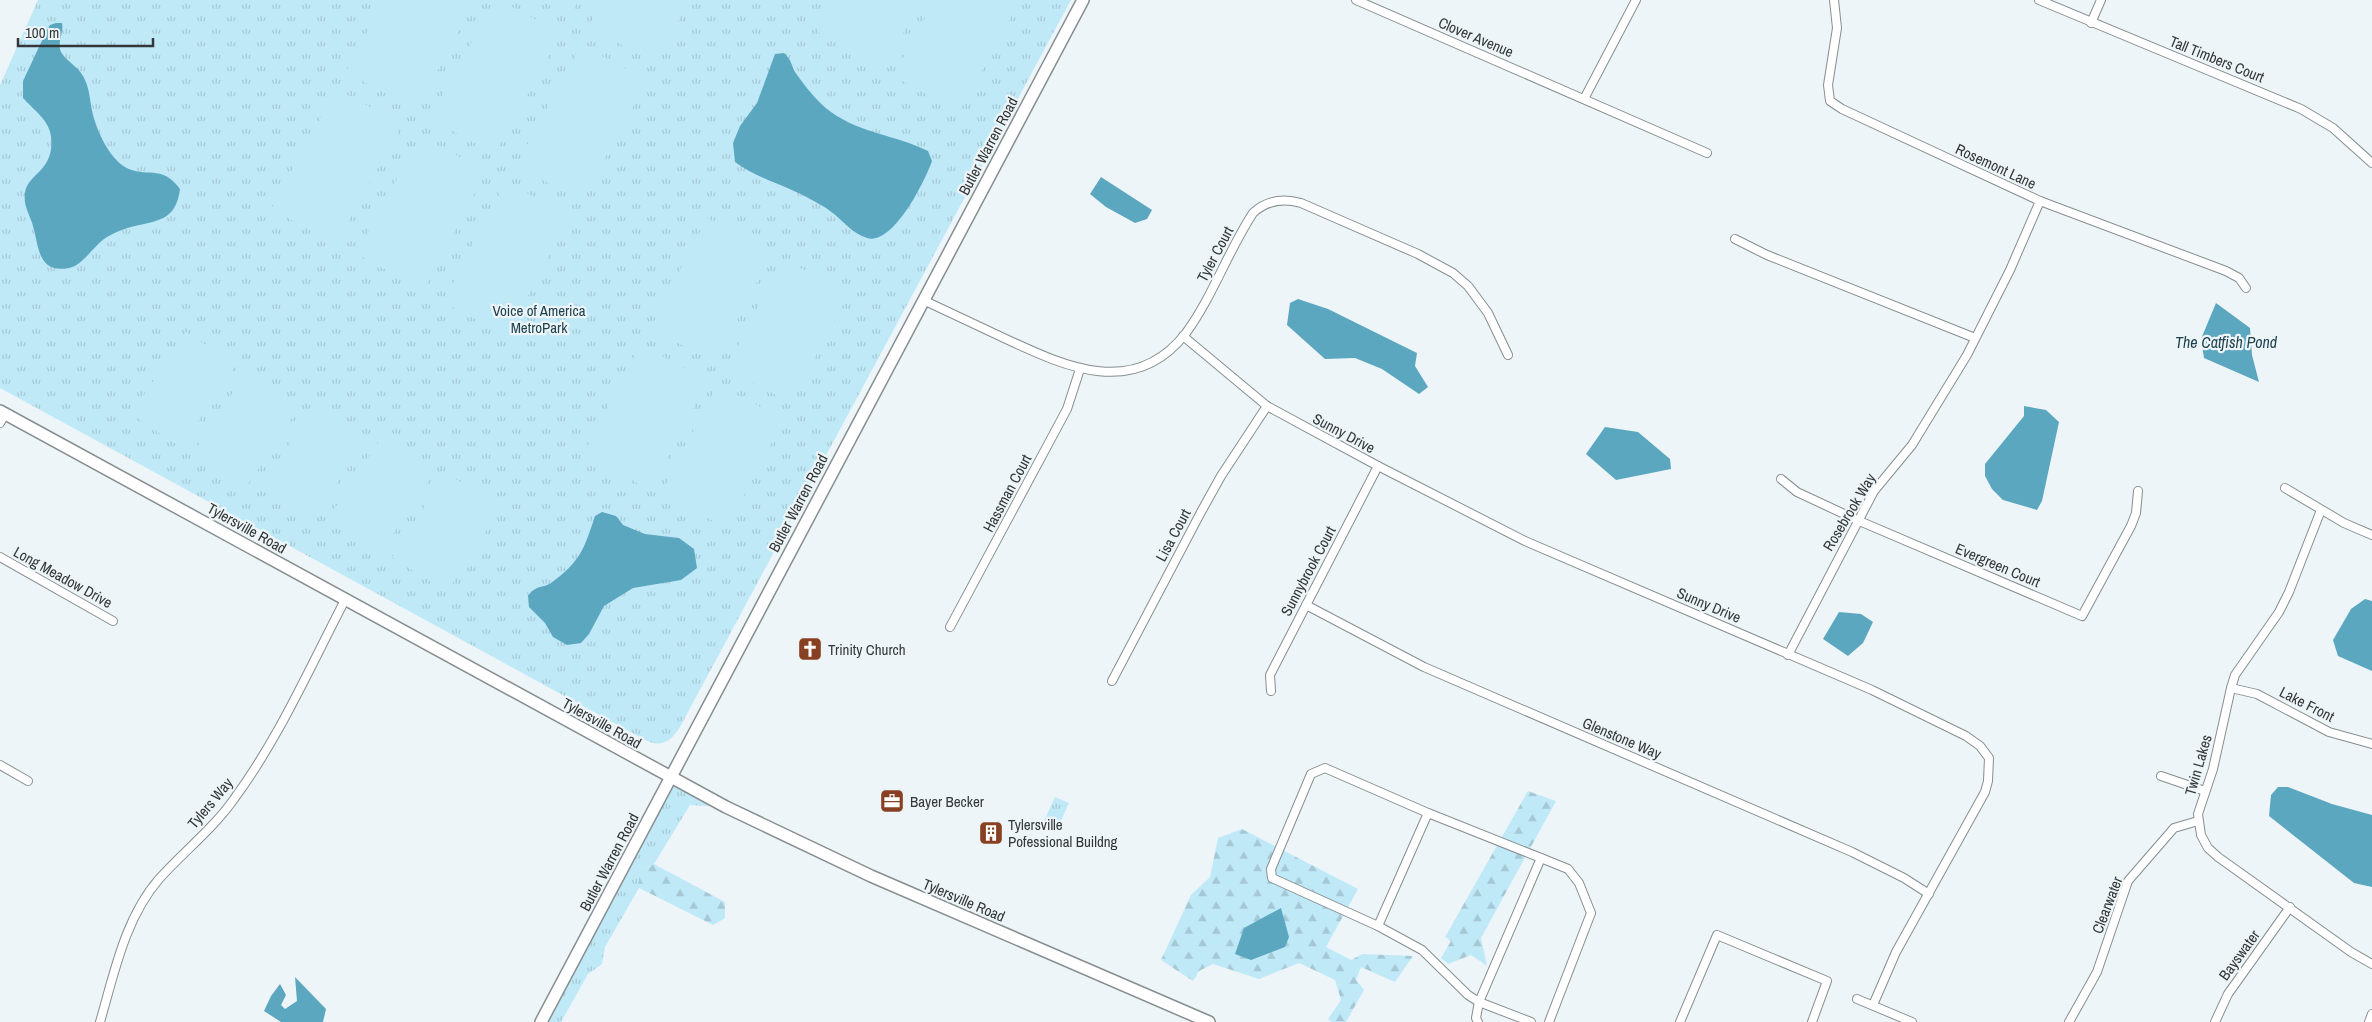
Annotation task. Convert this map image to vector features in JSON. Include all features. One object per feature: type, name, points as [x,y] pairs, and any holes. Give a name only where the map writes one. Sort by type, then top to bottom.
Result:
[{"type":"main road","name":"Butler Warren Road","points":[[541,1022],[1083,0]]},
{"type":"main road","name":"Tylersville Road","points":[[2,416],[345,600],[726,808],[826,856],[1208,1022]]},
{"type":"street","name":"Clover Avenue","points":[[1356,0],[1707,153]]},
{"type":"street","points":[[1584,99],[1636,0]]},
{"type":"street","name":"Rosemont Lane","points":[[1834,0],[1837,28],[1828,85],[1830,101],[1842,109],[2040,201],[2226,271],[2239,278],[2246,288]]},
{"type":"street","name":"Tall Timbers Court","points":[[2039,0],[2301,109],[2333,128],[2372,163]]},
{"type":"street","points":[[2091,23],[2101,0]]},
{"type":"street","name":"Tyler Court","points":[[923,300],[1020,345],[1080,369],[1111,372],[1138,367],[1162,354],[1183,336],[1198,313],[1253,213],[1269,203],[1288,200],[1300,203],[1418,254],[1453,273],[1468,286],[1488,312],[1508,355]]},
{"type":"street","name":"Rosebrook Way","points":[[1788,654],[1857,520],[1874,491],[1912,445],[1948,389],[2010,270],[2040,201]]},
{"type":"street","points":[[1735,239],[1768,255],[1975,338]]},
{"type":"street","name":"Sunny Drive","points":[[1183,336],[1268,406],[1378,466],[1525,541],[1930,717],[1966,736],[1980,746],[1989,758],[1989,776],[1985,792],[1896,952],[1873,1005]]},
{"type":"street","name":"Hassman Court","points":[[950,627],[1068,409],[1080,369]]},
{"type":"street","name":"Lisa Court","points":[[1112,681],[1200,512],[1221,476],[1268,406]]},
{"type":"street","name":"Sunnybrook Court","points":[[1271,691],[1270,674],[1378,466]]},
{"type":"street","name":"Evergreen Court","points":[[1781,478],[1797,492],[1857,520],[2082,616],[2131,526],[2136,513],[2138,491]]},
{"type":"street","points":[[2285,488],[2344,523],[2372,535]]},
{"type":"street","name":"Twin Lakes","points":[[2198,821],[2235,675],[2279,612],[2289,592],[2321,510]]},
{"type":"street","name":"Long Meadow Drive","points":[[0,558],[113,621]]},
{"type":"street","name":"Tylers Way","points":[[100,1022],[118,960],[142,904],[158,880],[234,800],[252,774],[345,600]]},
{"type":"street","name":"Glenstone Way","points":[[1306,605],[1424,667],[1852,852],[1904,878],[1928,894]]},
{"type":"street","name":"Lake Front","points":[[2231,688],[2257,694],[2329,732],[2372,744]]},
{"type":"street","points":[[0,765],[28,781]]},
{"type":"street","points":[[1531,1022],[1479,1002],[1468,995],[1422,950],[1378,926],[1272,878],[1271,869],[1311,774],[1325,768],[1428,813],[1568,869],[1579,883],[1591,913],[1549,1022]]},
{"type":"street","points":[[2161,776],[2205,791]]},
{"type":"street","points":[[1378,926],[1428,813]]},
{"type":"street","points":[[2198,821],[2201,835],[2213,853],[2370,961]]},
{"type":"street","name":"Clearwater","points":[[2069,1022],[2097,972],[2128,881],[2174,828],[2198,821]]},
{"type":"street","points":[[1478,1022],[1476,1018],[1479,1002],[1541,858]]},
{"type":"street","name":"Bayswater","points":[[2215,1022],[2228,994],[2290,907]]},
{"type":"street","points":[[1680,1022],[1717,935],[1828,982],[1812,1022]]},
{"type":"street","points":[[1857,999],[1912,1022]]},
{"type":"street","points":[[2369,1022],[2372,1014]]},
{"type":"green space","name":"Voice of America MetroPark","points":[[38,0],[1071,0],[681,725],[668,741],[655,743],[647,741],[0,388],[0,85]]},
{"type":"green space","points":[[384,0],[475,0],[417,110],[346,72]]},
{"type":"green space","points":[[494,0],[499,0],[561,33],[495,154],[430,119]]},
{"type":"green space","points":[[540,0],[579,0],[570,16]]},
{"type":"green space","points":[[603,0],[690,0],[655,63],[588,27]]},
{"type":"green space","points":[[837,0],[922,0],[883,69],[818,32]]},
{"type":"green space","points":[[935,0],[1020,0],[959,112],[893,76]]},
{"type":"green space","points":[[581,45],[647,80],[582,201],[516,166]]},
{"type":"green space","points":[[336,89],[402,124],[336,244],[271,209]]},
{"type":"green space","points":[[420,136],[487,171],[423,290],[357,254]]},
{"type":"green space","points":[[506,182],[570,216],[507,336],[443,302]]},
{"type":"green space","points":[[707,218],[772,252],[715,362],[650,329]]},
{"type":"green space","points":[[783,259],[849,293],[791,403],[726,369]]},
{"type":"green space","points":[[186,332],[236,365],[181,447],[131,414]]},
{"type":"green space","points":[[640,345],[708,380],[651,490],[583,455]]},
{"type":"green space","points":[[246,372],[299,407],[244,490],[192,455]]},
{"type":"green space","points":[[717,385],[784,419],[727,528],[661,494]]},
{"type":"green space","points":[[316,404],[367,438],[312,521],[260,487]]},
{"type":"green space","points":[[384,434],[437,468],[382,551],[329,517]]},
{"type":"green space","points":[[446,473],[501,508],[447,592],[392,557]]},
{"type":"green space","points":[[671,778],[726,807],[690,805],[654,864],[639,871],[639,888],[605,947],[602,964],[588,974],[561,1022],[541,1022]]},
{"type":"green space","points":[[1528,791],[1556,801],[1481,938],[1487,966],[1471,955],[1448,964],[1441,958],[1451,941],[1445,937]]},
{"type":"green space","points":[[1055,797],[1069,803],[1060,823],[1054,821],[1052,825],[1044,821]]},
{"type":"green space","points":[[1242,829],[1358,889],[1326,947],[1351,960],[1362,954],[1413,956],[1395,982],[1361,967],[1356,980],[1364,990],[1346,1022],[1332,1022],[1328,1019],[1341,1000],[1335,980],[1299,963],[1259,979],[1213,964],[1199,971],[1193,981],[1161,960],[1191,895],[1210,877],[1218,838]]},
{"type":"green space","points":[[654,864],[725,902],[725,918],[713,925],[639,888],[639,871]]},
{"type":"water","points":[[62,23],[61,53],[82,74],[86,82],[95,122],[109,151],[125,167],[140,172],[166,176],[180,189],[175,207],[160,220],[115,233],[100,242],[74,267],[59,269],[51,267],[42,257],[25,198],[27,186],[49,157],[51,148],[50,131],[40,116],[23,98],[23,81],[47,30],[50,25]]},
{"type":"water","points":[[784,53],[807,88],[831,112],[867,130],[904,141],[928,151],[932,161],[923,183],[907,210],[897,222],[887,232],[877,238],[861,236],[823,206],[753,173],[735,162],[733,143],[740,126],[757,103],[775,54]]},
{"type":"water","points":[[1101,177],[1152,210],[1147,219],[1135,223],[1106,207],[1090,194]]},
{"type":"water","points":[[1298,299],[1328,309],[1417,353],[1415,366],[1428,387],[1419,394],[1382,369],[1355,358],[1325,359],[1287,325],[1290,303]]},
{"type":"water","name":"The Catfish Pond","points":[[2216,303],[2250,328],[2252,355],[2259,382],[2204,358],[2201,339]]},
{"type":"water","points":[[2024,406],[2046,410],[2059,422],[2042,501],[2037,510],[2003,500],[1992,489],[1985,476],[1985,464],[2024,416]]},
{"type":"water","points":[[1605,427],[1638,432],[1670,459],[1671,469],[1616,480],[1586,454]]},
{"type":"water","points":[[602,512],[616,516],[623,525],[645,534],[679,538],[694,549],[697,568],[681,580],[633,588],[604,606],[589,634],[581,643],[567,645],[553,637],[545,623],[529,607],[528,596],[537,588],[551,583],[569,568],[584,546],[595,516]]},
{"type":"water","points":[[2365,599],[2372,601],[2372,671],[2338,656],[2333,640],[2351,609]]},
{"type":"water","points":[[1839,612],[1861,614],[1873,622],[1863,643],[1848,656],[1823,639]]},
{"type":"water","points":[[2278,787],[2288,787],[2332,804],[2372,815],[2372,887],[2354,883],[2269,816],[2271,795]]},
{"type":"water","points":[[1281,908],[1289,937],[1285,947],[1251,960],[1235,954],[1244,928]]},
{"type":"water","points":[[295,977],[326,1009],[323,1022],[281,1022],[264,1011],[271,996],[280,984],[286,995],[281,1005],[285,1009],[297,1001]]},
{"type":"place","name":"Trinity Church","points":[[810,649]]},
{"type":"place","name":"Bayer Becker","points":[[892,801]]},
{"type":"place","name":"Tylersville Pofessional Buildng","points":[[991,833]]}]
